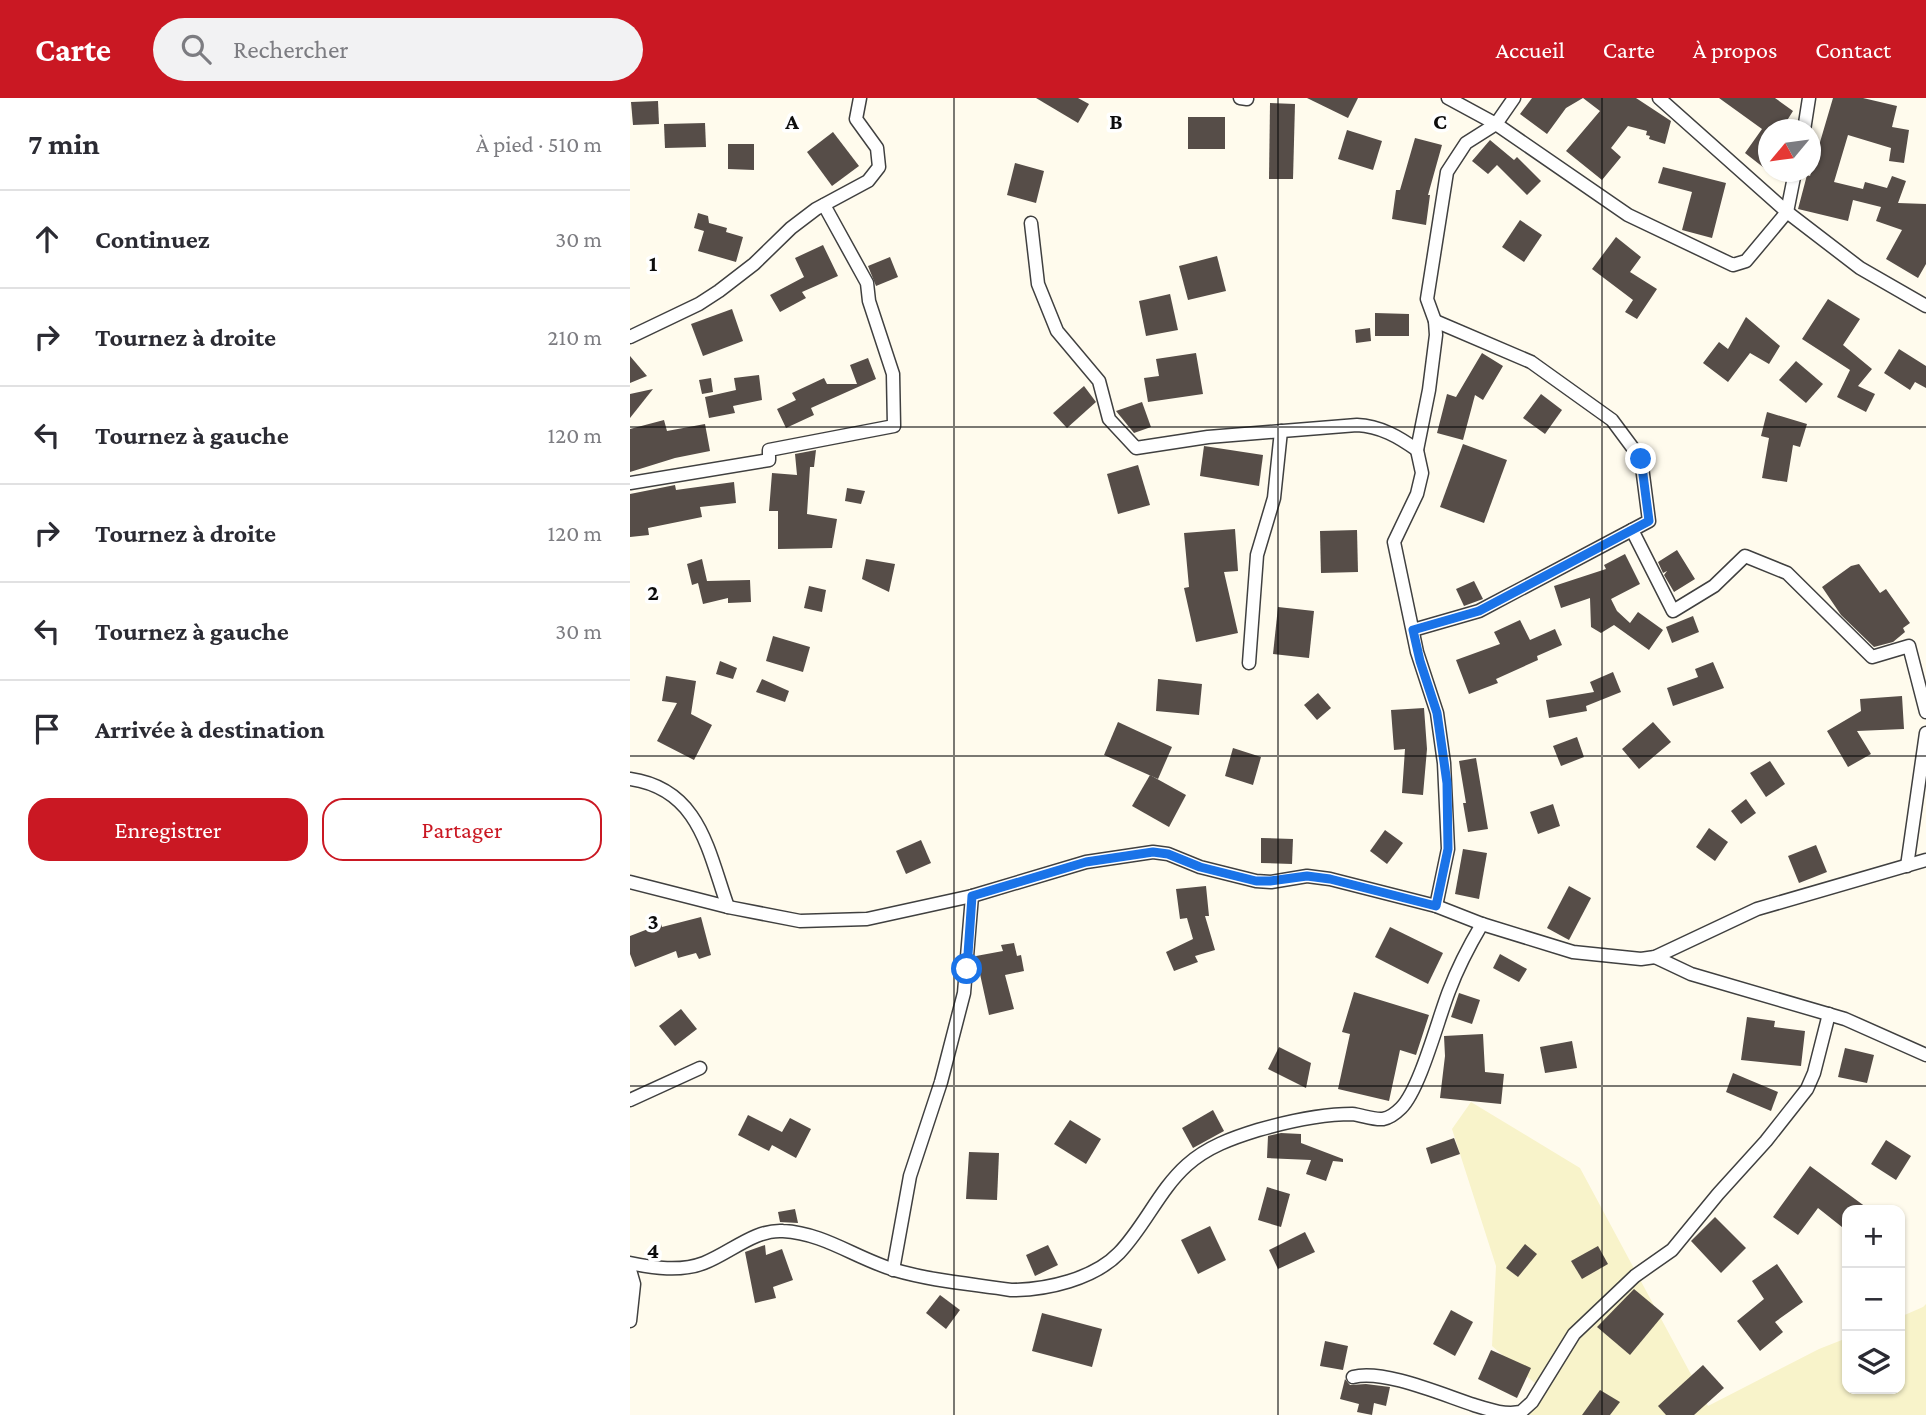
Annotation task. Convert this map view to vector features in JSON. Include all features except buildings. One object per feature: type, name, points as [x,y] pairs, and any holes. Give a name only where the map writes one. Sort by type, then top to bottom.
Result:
[{"type":"street","points":[[630,337],[699,304],[719,291],[754,264],[791,228],[824,205],[868,181],[879,167],[877,148],[856,120],[860,98]]},
{"type":"street","points":[[1240,98],[1247,99]]},
{"type":"street","points":[[1448,98],[1496,124],[1628,215],[1733,265],[1741,265],[1746,261],[1787,212],[1793,182]]},
{"type":"street","points":[[1436,906],[1448,849],[1447,783],[1437,713],[1420,661],[1394,542],[1422,473],[1417,450],[1436,335],[1435,321],[1427,299],[1447,172],[1466,143],[1496,124],[1514,98]]},
{"type":"street","points":[[1659,98],[1787,212],[1860,268],[1926,306]]},
{"type":"street","points":[[1806,119],[1809,98]]},
{"type":"street","points":[[630,483],[769,460],[769,450],[894,426],[893,374],[869,301],[867,283],[824,205]]},
{"type":"street","points":[[1031,223],[1038,284],[1057,331],[1099,381],[1109,419],[1136,448],[1208,437],[1366,425],[1395,435],[1417,450]]},
{"type":"street","points":[[1413,630],[1479,611],[1649,521],[1641,459],[1612,420],[1531,362],[1435,321]]},
{"type":"street","points":[[1249,663],[1257,555],[1274,498],[1281,431]]},
{"type":"street","points":[[1632,530],[1673,611],[1714,586],[1745,556],[1787,573],[1872,657],[1909,646],[1926,712]]},
{"type":"street","points":[[1907,866],[1926,733]]},
{"type":"street","points":[[630,779],[641,780],[678,798],[701,828],[728,907]]},
{"type":"street","points":[[630,882],[728,907],[800,921],[867,919],[972,896],[1086,862],[1153,852],[1168,854],[1200,867],[1256,881],[1307,876],[1330,879],[1436,906],[1482,924],[1573,952],[1641,959],[1655,957],[1757,909],[1926,860]]},
{"type":"street","points":[[893,1269],[910,1175],[940,1082],[964,993],[972,896]]},
{"type":"street","points":[[630,1263],[659,1269],[702,1264],[758,1236],[772,1231],[785,1231],[814,1237],[893,1269],[915,1275],[1012,1290],[1026,1290],[1094,1272],[1121,1251],[1169,1184],[1186,1165],[1204,1151],[1260,1129],[1329,1115],[1353,1114],[1383,1119],[1403,1107],[1414,1088],[1450,989],[1482,924]]},
{"type":"street","points":[[1655,957],[1691,974],[1829,1014],[1926,1055]]},
{"type":"street","points":[[1353,1377],[1364,1374],[1386,1377],[1500,1413],[1521,1412],[1532,1402],[1574,1334],[1636,1276],[1672,1250],[1807,1089],[1814,1073],[1829,1014]]},
{"type":"street","points":[[630,1100],[700,1068]]},
{"type":"street","points":[[630,1270],[634,1284],[630,1321]]},
{"type":"shaded area","points":[[1471,1102],[1580,1168],[1708,1406],[1842,1340],[1842,1394],[1905,1394],[1905,1315],[1926,1304],[1926,1415],[1529,1415],[1544,1391],[1492,1346],[1496,1266],[1452,1129]]},
{"type":"route","points":[[967,969],[972,896],[1086,862],[1153,852],[1168,854],[1200,867],[1256,881],[1307,876],[1330,879],[1436,906],[1448,849],[1447,783],[1437,713],[1413,630],[1479,611],[1649,521],[1641,459]]}]
